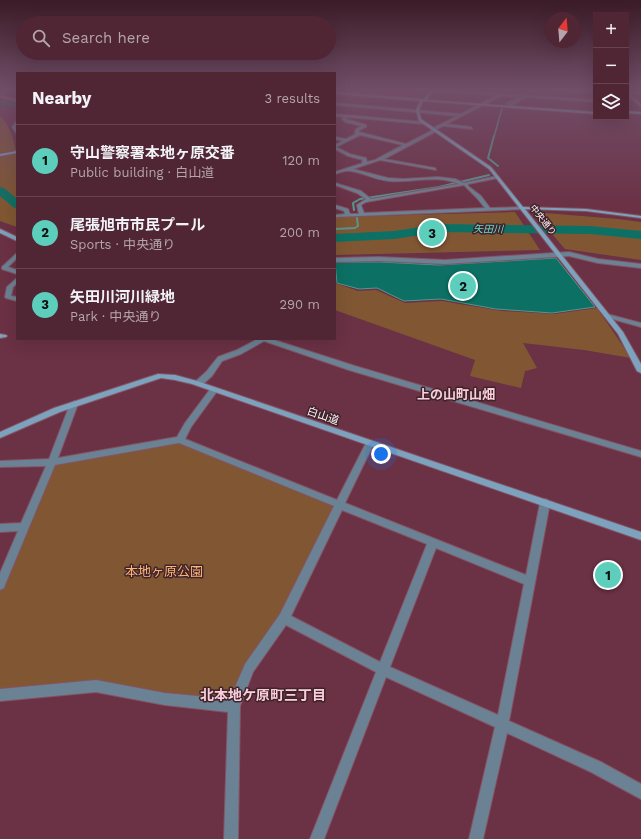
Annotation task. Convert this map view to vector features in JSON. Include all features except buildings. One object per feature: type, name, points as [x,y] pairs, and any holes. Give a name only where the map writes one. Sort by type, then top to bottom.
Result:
[{"type":"street","points":[[359,134],[356,131],[363,127]]},
{"type":"street","name":"中央通り","points":[[429,127],[490,168],[621,333],[641,371]]},
{"type":"street","points":[[336,173],[379,159],[439,127]]},
{"type":"street","points":[[463,127],[471,128]]},
{"type":"street","points":[[336,147],[359,134],[386,139],[406,145]]},
{"type":"street","points":[[336,138],[346,140]]},
{"type":"street","points":[[336,148],[349,155],[364,159],[364,162],[367,164]]},
{"type":"street","points":[[0,155],[16,152]]},
{"type":"street","points":[[379,159],[435,169]]},
{"type":"street","points":[[349,169],[391,180],[433,177],[453,178],[463,183],[483,200],[489,210]]},
{"type":"street","points":[[362,215],[359,203],[369,198],[497,177]]},
{"type":"street","points":[[336,184],[359,192],[369,198]]},
{"type":"street","points":[[336,206],[346,210],[348,216]]},
{"type":"street","points":[[336,216],[524,209],[586,210],[641,217]]},
{"type":"street","points":[[0,231],[16,239]]},
{"type":"street","points":[[336,260],[379,259],[445,262],[557,253],[641,268]]},
{"type":"street","points":[[16,256],[4,268],[16,272]]},
{"type":"street","points":[[16,281],[10,287],[8,297],[16,299]]},
{"type":"street","points":[[607,316],[627,320],[641,325]]},
{"type":"street","points":[[627,320],[641,318]]},
{"type":"street","points":[[199,384],[209,374],[220,359],[262,340]]},
{"type":"street","points":[[267,340],[352,368],[641,454]]},
{"type":"street","name":"白山道","points":[[0,435],[74,404],[161,376],[173,376],[641,536]]},
{"type":"street","points":[[180,440],[188,425],[214,390]]},
{"type":"street","points":[[0,585],[23,527],[52,462],[74,404]]},
{"type":"street","points":[[0,464],[52,462],[180,440],[529,581]]},
{"type":"street","points":[[231,839],[230,792],[234,706],[249,668],[284,618],[370,443]]},
{"type":"street","points":[[476,839],[502,725],[545,503]]},
{"type":"street","points":[[0,528],[23,527]]},
{"type":"street","points":[[316,839],[433,542]]},
{"type":"street","points":[[284,618],[382,669],[596,767],[641,792]]},
{"type":"street","points":[[0,695],[96,686],[165,700],[234,706]]},
{"type":"green space","points":[[0,127],[8,127],[16,154],[16,227],[0,221]]},
{"type":"green space","points":[[515,212],[540,250],[336,255],[336,217]]},
{"type":"green space","points":[[533,212],[641,222],[641,260],[565,249]]},
{"type":"green space","points":[[336,283],[358,291],[376,290],[405,303],[442,301],[502,311],[554,314],[597,308],[631,358],[584,350],[523,343],[537,368],[525,371],[521,388],[470,376],[475,360],[336,310]]},
{"type":"green space","name":"本地ヶ原公園","points":[[180,440],[340,505],[284,618],[249,668],[234,706],[96,686],[0,695],[0,591],[52,462]]},
{"type":"shaded area","points":[[556,258],[595,307],[552,313],[496,309],[441,299],[404,301],[377,288],[359,289],[337,283],[336,262],[380,262],[439,265]]},
{"type":"waterway","points":[[494,137],[497,127]]},
{"type":"waterway","points":[[494,136],[488,158],[498,166]]},
{"type":"waterway","points":[[354,210],[353,203],[360,199],[439,187],[489,175]]},
{"type":"waterway","name":"矢田川","points":[[0,190],[16,204]]},
{"type":"waterway","points":[[336,229],[355,228],[358,226],[357,218]]},
{"type":"waterway","name":"矢田川","points":[[336,238],[394,235],[441,228],[590,230],[641,235]]},
{"type":"place","name":"矢田川河川緑地","points":[[432,233]]},
{"type":"place","name":"尾張旭市市民プール","points":[[463,286]]},
{"type":"place","name":"守山警察署本地ヶ原交番","points":[[608,575]]},
{"type":"district","name":"上の山町山畑","points":[[456,394]]},
{"type":"district","name":"北本地ケ原町三丁目","points":[[263,695]]}]
